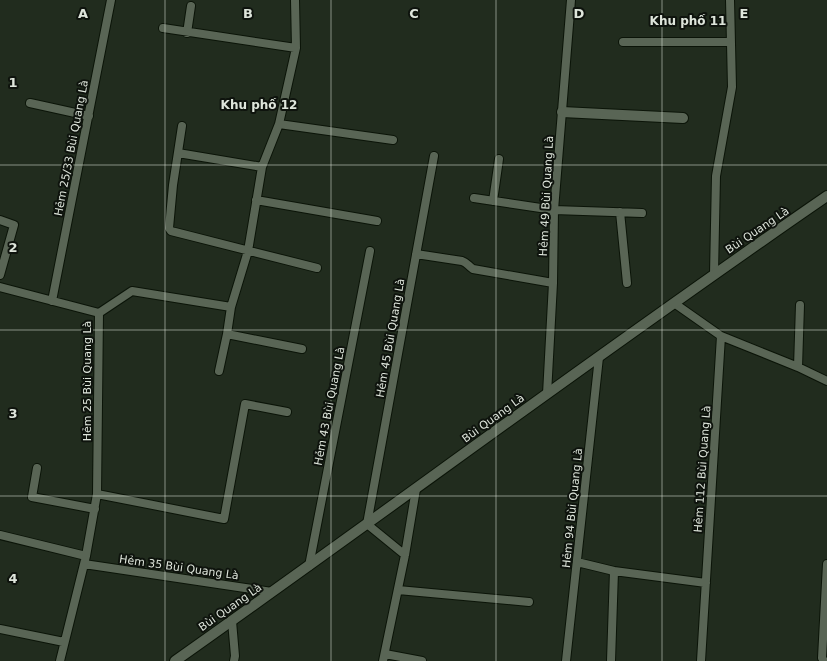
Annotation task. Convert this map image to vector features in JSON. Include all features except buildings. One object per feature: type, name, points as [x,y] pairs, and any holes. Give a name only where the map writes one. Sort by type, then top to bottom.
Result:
[{"type":"street","points":[[562,112],[683,118]]},
{"type":"street","name":"Bùi Quang Là","points":[[175,661],[714,274],[827,196]]},
{"type":"lane","name":"Hẻm 25/33 Bùi Quang Là","points":[[52,301],[111,0]]},
{"type":"lane","points":[[219,371],[231,307],[248,250],[262,167],[279,124],[296,48],[295,0]]},
{"type":"lane","name":"Hẻm 49 Bùi Quang Là","points":[[547,394],[553,283],[554,210],[572,0]]},
{"type":"lane","points":[[714,274],[716,176],[732,87],[730,0]]},
{"type":"lane","points":[[187,33],[191,6]]},
{"type":"lane","points":[[163,28],[187,33],[296,48]]},
{"type":"lane","points":[[623,42],[731,42]]},
{"type":"lane","points":[[30,103],[89,116]]},
{"type":"lane","points":[[279,124],[394,140]]},
{"type":"lane","points":[[182,126],[173,185],[169,228],[171,231],[317,268]]},
{"type":"lane","points":[[178,153],[262,167]]},
{"type":"lane","name":"Hẻm 45 Bùi Quang Là","points":[[367,524],[434,156]]},
{"type":"lane","points":[[493,201],[499,158]]},
{"type":"lane","points":[[474,198],[554,210],[642,213]]},
{"type":"lane","points":[[256,200],[377,221]]},
{"type":"lane","points":[[620,212],[627,283]]},
{"type":"lane","points":[[0,220],[14,225],[0,275]]},
{"type":"lane","name":"Hẻm 43 Bùi Quang Là","points":[[309,566],[370,251]]},
{"type":"lane","points":[[416,254],[462,261],[468,263],[470,267],[473,268],[553,283]]},
{"type":"lane","points":[[0,287],[98,314]]},
{"type":"lane","name":"Hẻm 25 Bùi Quang Là","points":[[60,661],[85,560],[97,494],[98,314],[132,291],[231,307]]},
{"type":"lane","points":[[674,303],[721,336],[798,367],[827,381]]},
{"type":"lane","points":[[798,367],[800,305]]},
{"type":"lane","points":[[226,334],[302,350]]},
{"type":"lane","name":"Hẻm 112 Bùi Quang Là","points":[[701,661],[721,336]]},
{"type":"lane","name":"Hẻm 94 Bùi Quang Là","points":[[566,661],[599,357]]},
{"type":"lane","points":[[97,494],[224,519],[245,404],[287,412]]},
{"type":"lane","points":[[37,468],[32,497],[95,509]]},
{"type":"lane","points":[[416,489],[405,555],[384,658],[422,661]]},
{"type":"lane","points":[[367,524],[405,555]]},
{"type":"lane","name":"Hẻm 35 Bùi Quang Là","points":[[0,535],[85,560],[272,592]]},
{"type":"lane","points":[[577,562],[614,571],[706,583]]},
{"type":"lane","points":[[824,661],[822,658],[827,564]]},
{"type":"lane","points":[[611,661],[614,571]]},
{"type":"lane","points":[[398,590],[529,602]]},
{"type":"lane","points":[[232,621],[235,656],[234,661]]},
{"type":"lane","points":[[0,629],[64,642]]},
{"type":"district","name":"Khu phố 11","points":[[688,21]]},
{"type":"district","name":"Khu phố 12","points":[[259,105]]}]
